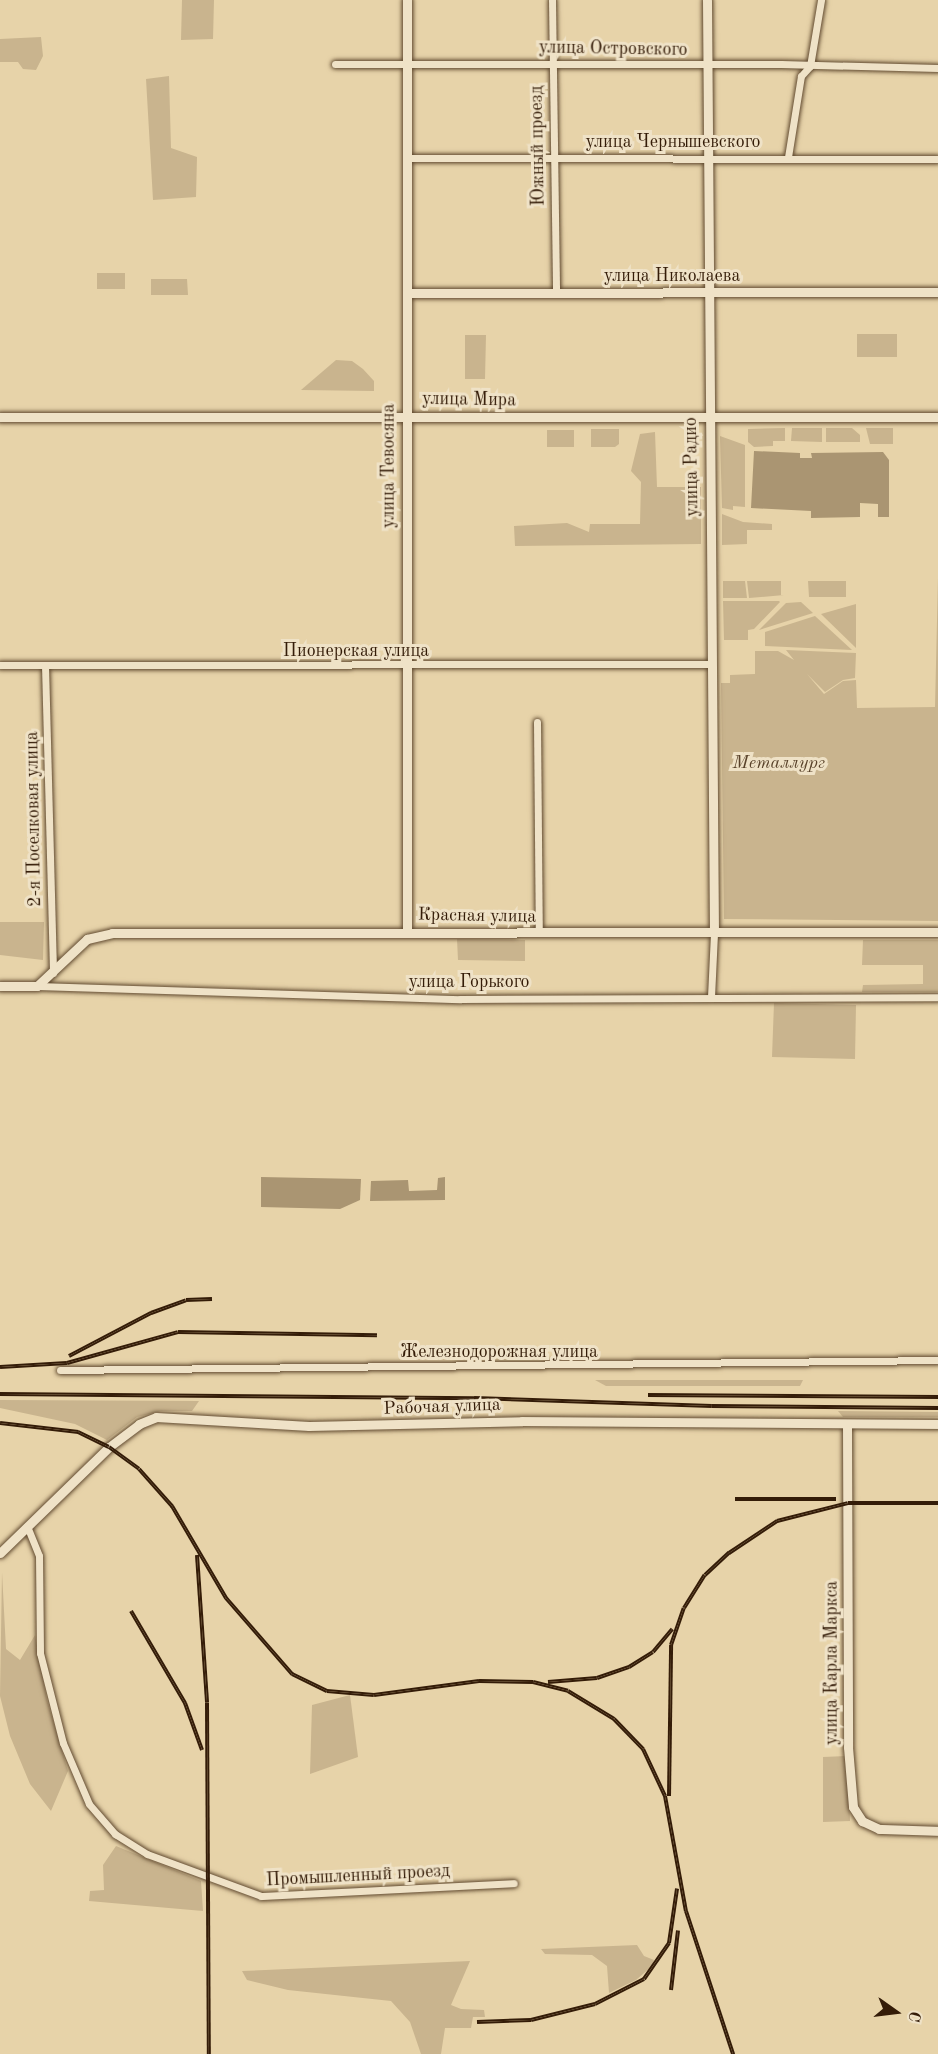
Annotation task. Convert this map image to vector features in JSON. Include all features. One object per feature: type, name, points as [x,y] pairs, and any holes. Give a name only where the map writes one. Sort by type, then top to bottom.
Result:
[{"type":"main road","name":"улица Тевосяна","points":[[407,0],[411,64],[405,415],[407,932]]},
{"type":"main road","name":"улица Радио","points":[[706,0],[708,65],[707,417],[714,933]]},
{"type":"main road","name":"улица Николаева","points":[[407,292],[938,292]]},
{"type":"main road","name":"улица Мира","points":[[0,417],[405,415],[938,417]]},
{"type":"main road","name":"Красная улица","points":[[37,986],[87,939],[100,933],[938,932]]},
{"type":"main road","name":"улица Горького","points":[[0,986],[37,986]]},
{"type":"main road","name":"Рабочая улица","points":[[0,1553],[110,1447],[139,1424],[156,1417],[309,1426],[522,1421],[938,1424]]},
{"type":"main road","name":"улица Карла Маркса","points":[[847,1425],[848,1747],[852,1803],[855,1813],[870,1826],[938,1831]]},
{"type":"street","name":"Южный проезд","points":[[552,0],[556,293]]},
{"type":"street","points":[[788,157],[801,76],[810,66],[822,0]]},
{"type":"street","name":"улица Островского","points":[[334,64],[553,63],[938,68]]},
{"type":"street","name":"улица Чернышевского","points":[[408,158],[937,159]]},
{"type":"street","name":"Пионерская улица","points":[[0,665],[712,664]]},
{"type":"street","name":"2-я Поселковая улица","points":[[45,665],[53,973]]},
{"type":"street","points":[[537,722],[539,933]]},
{"type":"street","points":[[711,997],[714,933]]},
{"type":"street","name":"улица Горького","points":[[37,986],[450,999],[938,998]]},
{"type":"street","name":"Железнодорожная улица","points":[[60,1370],[938,1360]]},
{"type":"street","name":"Промышленный проезд","points":[[27,1526],[39,1556],[39,1653],[63,1743],[88,1804],[115,1834],[147,1854],[261,1896],[514,1883]]},
{"type":"green space","points":[[182,0],[214,0],[213,39],[181,40]]},
{"type":"green space","points":[[41,37],[43,56],[36,70],[23,69],[18,62],[0,62],[0,39]]},
{"type":"green space","points":[[169,76],[171,148],[197,157],[196,197],[153,200],[146,79]]},
{"type":"green space","points":[[97,273],[125,273],[125,289],[97,289]]},
{"type":"green space","points":[[151,279],[187,279],[188,295],[151,295]]},
{"type":"green space","points":[[857,334],[897,334],[897,357],[857,357]]},
{"type":"green space","points":[[465,335],[486,335],[485,379],[465,379]]},
{"type":"green space","points":[[336,360],[352,361],[363,369],[374,381],[374,391],[301,390]]},
{"type":"green space","points":[[785,428],[785,441],[773,441],[773,446],[754,447],[748,442],[748,429]]},
{"type":"green space","points":[[792,428],[822,428],[822,442],[791,441]]},
{"type":"green space","points":[[826,428],[852,428],[860,435],[860,442],[826,442]]},
{"type":"green space","points":[[866,428],[893,428],[893,444],[870,444]]},
{"type":"green space","points":[[591,429],[619,429],[619,444],[615,447],[591,447]]},
{"type":"green space","points":[[547,430],[574,430],[574,447],[547,447]]},
{"type":"green space","points":[[655,432],[657,487],[701,487],[701,544],[515,546],[514,526],[567,523],[589,532],[590,524],[640,524],[641,482],[631,471],[640,434]]},
{"type":"green space","points":[[720,436],[745,445],[745,507],[733,506],[733,510],[722,508]]},
{"type":"green space","points":[[722,514],[743,522],[772,524],[772,530],[747,530],[747,544],[722,545]]},
{"type":"green space","name":"Металлург","points":[[938,577],[938,921],[724,919],[721,683],[730,683],[730,675],[755,674],[755,651],[778,651],[794,660],[786,650],[856,653],[855,678],[843,680],[825,692],[807,674],[824,694],[843,681],[856,680],[857,708],[935,707]]},
{"type":"green space","points":[[723,581],[745,581],[747,598],[723,598]]},
{"type":"green space","points":[[747,581],[781,581],[781,595],[784,595],[749,598]]},
{"type":"green space","points":[[808,581],[846,581],[846,597],[809,597]]},
{"type":"green space","points":[[723,601],[780,602],[754,629],[748,630],[748,640],[724,640]]},
{"type":"green space","points":[[801,602],[813,613],[759,630],[786,603]]},
{"type":"green space","points":[[856,604],[856,648],[821,614]]},
{"type":"green space","points":[[815,616],[852,650],[765,646],[765,632]]},
{"type":"green space","points":[[0,922],[44,922],[43,960],[0,955]]},
{"type":"green space","points":[[457,939],[525,940],[525,961],[458,960]]},
{"type":"green space","points":[[863,940],[938,940],[938,992],[862,992],[863,985],[923,984],[923,965],[862,965]]},
{"type":"green space","points":[[774,1003],[856,1005],[855,1059],[772,1057]]},
{"type":"green space","points":[[595,1380],[803,1380],[800,1386],[606,1386]]},
{"type":"green space","points":[[0,1400],[199,1401],[192,1411],[161,1411],[137,1417],[107,1440],[75,1424],[0,1408]]},
{"type":"green space","points":[[838,1411],[938,1412],[938,1417],[843,1417]]},
{"type":"green space","points":[[2,1572],[6,1649],[20,1660],[35,1635],[47,1700],[68,1771],[51,1811],[30,1784],[10,1736],[0,1696]]},
{"type":"green space","points":[[350,1695],[358,1757],[310,1774],[312,1705]]},
{"type":"green space","points":[[847,1756],[850,1821],[823,1822],[823,1757]]},
{"type":"green space","points":[[116,1846],[201,1881],[203,1911],[89,1901],[90,1891],[104,1890],[103,1865]]},
{"type":"green space","points":[[637,1945],[644,1956],[654,1960],[651,1967],[636,1980],[609,1993],[607,1966],[592,1955],[545,1954],[541,1949]]},
{"type":"green space","points":[[470,1961],[451,2005],[461,2009],[484,2010],[485,2017],[473,2017],[471,2028],[445,2028],[441,2054],[421,2054],[410,2022],[391,2001],[288,1990],[247,1980],[242,1971]]},
{"type":"shaded area","points":[[754,451],[800,453],[800,458],[812,458],[811,453],[883,452],[889,460],[889,517],[878,517],[878,504],[860,503],[860,517],[811,518],[811,511],[751,508]]},
{"type":"shaded area","points":[[261,1177],[361,1179],[360,1200],[340,1209],[261,1207]]},
{"type":"shaded area","points":[[445,1177],[445,1200],[370,1201],[371,1181],[408,1180],[409,1191],[437,1190],[438,1178]]},
{"type":"railway","points":[[69,1356],[151,1313],[186,1300],[212,1299]]},
{"type":"railway","points":[[0,1367],[67,1363],[178,1332],[377,1335]]},
{"type":"railway","points":[[0,1394],[474,1398],[712,1406],[938,1408]]},
{"type":"railway","points":[[648,1395],[938,1397]]},
{"type":"railway","points":[[0,1423],[78,1432],[109,1447],[139,1469],[172,1506],[226,1598],[292,1674],[327,1691],[374,1695],[479,1681],[533,1682],[568,1691],[614,1719],[643,1749],[665,1796],[686,1911],[733,2054]]},
{"type":"railway","points":[[735,1499],[836,1499]]},
{"type":"railway","points":[[669,1796],[671,1645],[684,1608],[705,1575],[729,1553],[777,1521],[848,1503],[938,1503]]},
{"type":"railway","points":[[197,1555],[207,1703],[209,2054]]},
{"type":"railway","points":[[131,1611],[185,1703],[202,1750]]},
{"type":"railway","points":[[548,1682],[597,1678],[629,1667],[653,1652],[672,1629]]},
{"type":"railway","points":[[477,2022],[531,2020],[595,2004],[644,1979],[669,1943],[677,1889]]},
{"type":"railway","points":[[671,1990],[678,1930]]}]
